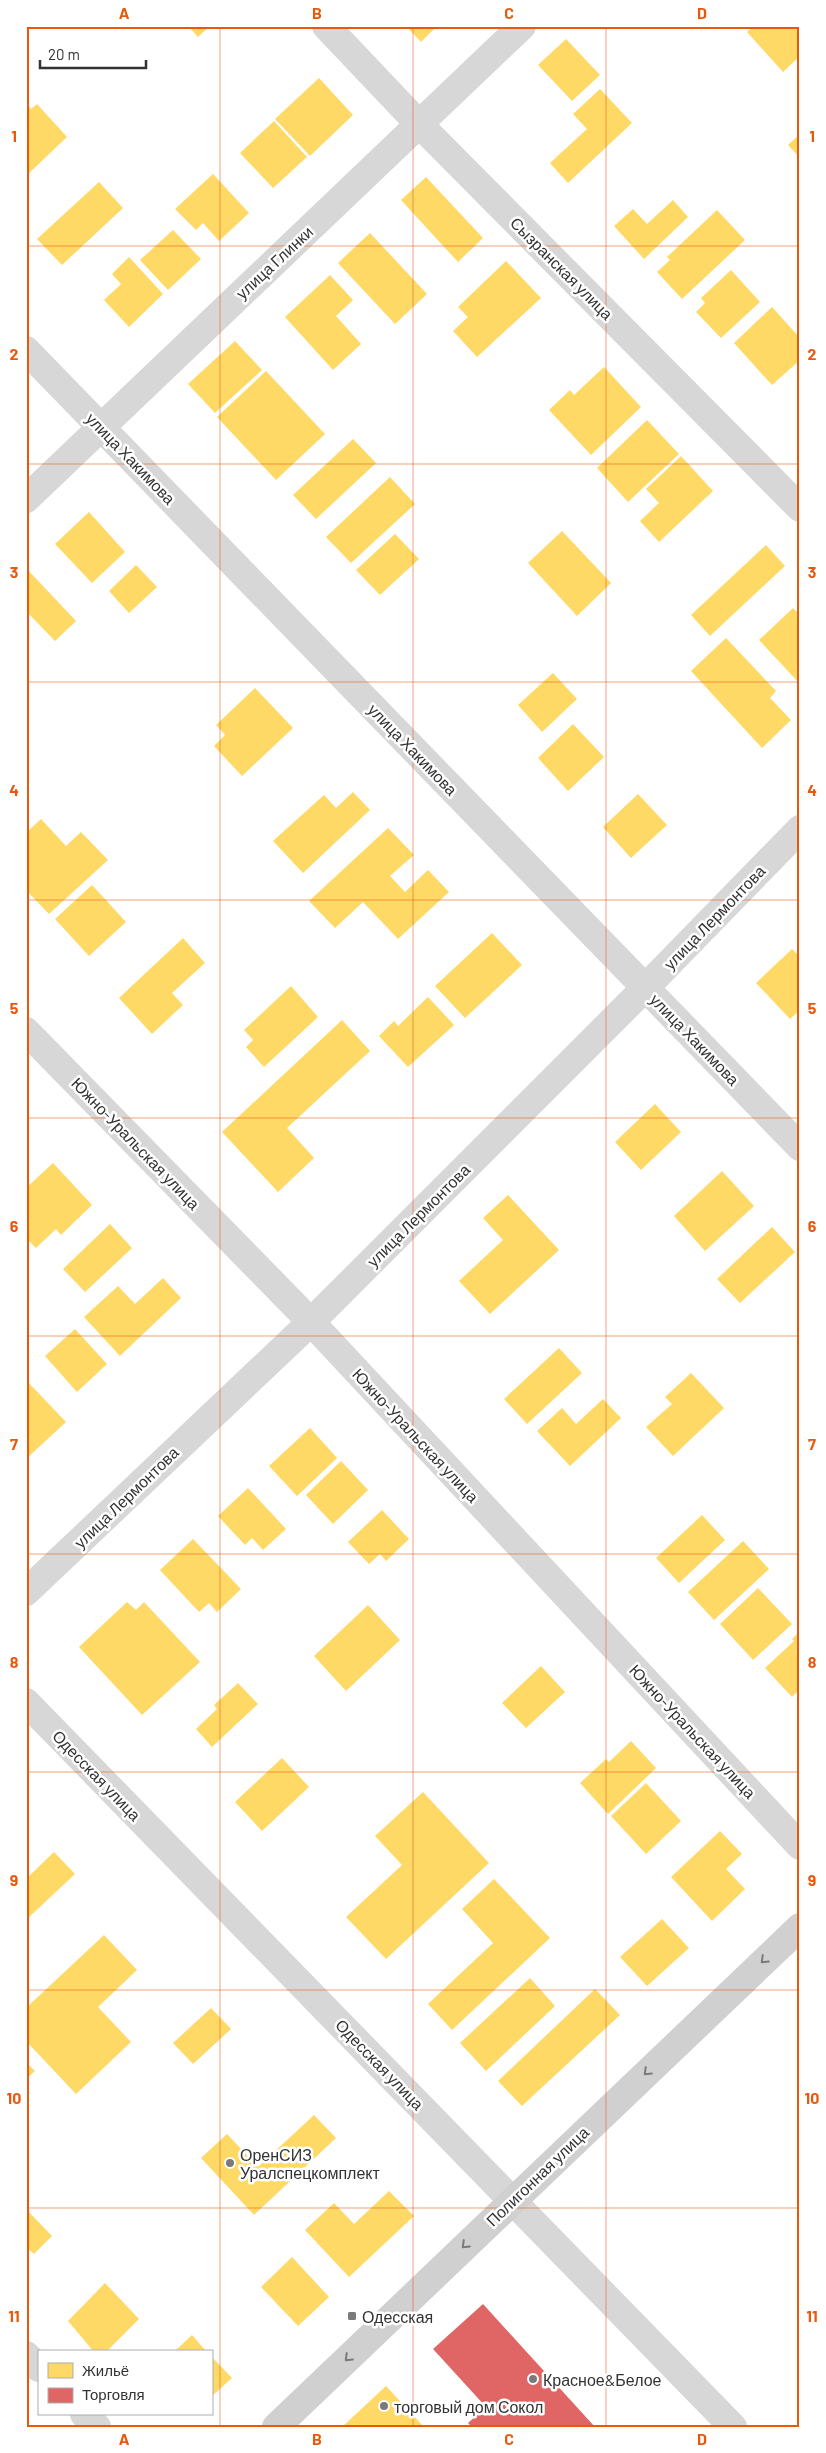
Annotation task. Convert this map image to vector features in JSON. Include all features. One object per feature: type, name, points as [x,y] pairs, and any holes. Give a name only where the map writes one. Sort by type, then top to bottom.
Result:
[{"type":"main road","name":"Полигонная улица","points":[[276,2427],[800,1926]]},
{"type":"street","name":"Сызранская улица","points":[[326,26],[419,124],[800,508]]},
{"type":"street","name":"улица Глинки","points":[[26,499],[100,426],[522,26]]},
{"type":"street","name":"улица Хакимова","points":[[26,350],[800,1147]]},
{"type":"street","name":"улица Лермонтова","points":[[26,1592],[310,1322],[645,988],[800,829]]},
{"type":"street","name":"Южно-Уральская улица","points":[[26,1031],[310,1322],[800,1846]]},
{"type":"street","name":"Одесская улица","points":[[26,1702],[513,2199],[733,2427]]},
{"type":"street","points":[[26,2355],[38,2367]]},
{"type":"street","points":[[86,2416],[96,2427]]},
{"type":"building: Жильё","points":[[188,26],[210,26],[198,37]]},
{"type":"building: Жильё","points":[[406,26],[437,26],[421,42]]},
{"type":"building: Жильё","points":[[754,26],[800,26],[800,56],[783,72],[747,32]]},
{"type":"building: Жильё","points":[[566,39],[600,75],[572,101],[538,65]]},
{"type":"building: Жильё","points":[[319,78],[353,115],[310,156],[275,119]]},
{"type":"building: Жильё","points":[[600,89],[632,123],[568,183],[550,163],[587,129],[573,114]]},
{"type":"building: Жильё","points":[[26,103],[31,109],[37,104],[67,137],[26,176]]},
{"type":"building: Жильё","points":[[274,121],[307,157],[273,188],[240,153]]},
{"type":"building: Жильё","points":[[800,134],[800,158],[788,145]]},
{"type":"building: Жильё","points":[[213,174],[249,213],[219,241],[203,223],[196,230],[175,209]]},
{"type":"building: Жильё","points":[[426,177],[483,238],[458,262],[401,200]]},
{"type":"building: Жильё","points":[[99,182],[123,208],[62,265],[37,239]]},
{"type":"building: Жильё","points":[[673,200],[688,217],[644,259],[614,226],[633,209],[647,224]]},
{"type":"building: Жильё","points":[[717,210],[745,240],[682,299],[657,272],[670,260],[667,257]]},
{"type":"building: Жильё","points":[[173,230],[201,259],[168,290],[140,260]]},
{"type":"building: Жильё","points":[[370,233],[427,294],[395,324],[338,263]]},
{"type":"building: Жильё","points":[[129,257],[163,294],[129,327],[104,300],[121,284],[112,274]]},
{"type":"building: Жильё","points":[[506,261],[541,298],[477,357],[453,331],[468,317],[458,307]]},
{"type":"building: Жильё","points":[[731,270],[760,302],[721,338],[696,312],[705,303],[701,298]]},
{"type":"building: Жильё","points":[[330,275],[353,300],[336,316],[361,344],[333,370],[285,317]]},
{"type":"building: Жильё","points":[[772,307],[800,338],[800,360],[772,385],[734,343]]},
{"type":"building: Жильё","points":[[235,341],[262,370],[215,413],[188,384]]},
{"type":"building: Жильё","points":[[604,367],[641,407],[591,455],[549,410],[570,390],[574,395]]},
{"type":"building: Жильё","points":[[266,371],[325,434],[276,480],[217,417]]},
{"type":"building: Жильё","points":[[647,420],[679,454],[628,502],[597,468]]},
{"type":"building: Жильё","points":[[353,439],[376,463],[316,519],[293,495]]},
{"type":"building: Жильё","points":[[681,456],[713,491],[659,542],[640,521],[659,503],[646,489]]},
{"type":"building: Жильё","points":[[390,477],[415,504],[351,563],[326,537]]},
{"type":"building: Жильё","points":[[89,512],[125,552],[92,583],[55,544]]},
{"type":"building: Жильё","points":[[562,531],[611,583],[577,616],[528,563]]},
{"type":"building: Жильё","points":[[395,534],[419,559],[380,595],[356,570]]},
{"type":"building: Жильё","points":[[766,545],[785,566],[710,636],[691,615]]},
{"type":"building: Жильё","points":[[136,565],[157,587],[129,613],[109,591]]},
{"type":"building: Жильё","points":[[26,568],[76,621],[55,641],[26,611]]},
{"type":"building: Жильё","points":[[793,608],[800,615],[800,684],[759,640]]},
{"type":"building: Жильё","points":[[726,638],[776,691],[770,698],[791,720],[762,748],[691,671]]},
{"type":"building: Жильё","points":[[553,673],[577,699],[542,732],[518,705]]},
{"type":"building: Жильё","points":[[255,688],[293,728],[242,776],[214,746],[225,735],[216,725]]},
{"type":"building: Жильё","points":[[573,724],[604,757],[568,791],[538,758]]},
{"type":"building: Жильё","points":[[353,792],[370,810],[303,873],[273,841],[324,795],[336,808]]},
{"type":"building: Жильё","points":[[638,794],[667,825],[631,858],[603,827]]},
{"type":"building: Жильё","points":[[41,819],[66,846],[81,832],[108,860],[49,914],[26,890],[26,833]]},
{"type":"building: Жильё","points":[[388,828],[414,855],[390,876],[405,892],[428,870],[449,892],[398,939],[363,902],[335,928],[309,901]]},
{"type":"building: Жильё","points":[[92,885],[126,922],[89,956],[55,919]]},
{"type":"building: Жильё","points":[[492,933],[522,965],[465,1018],[435,986]]},
{"type":"building: Жильё","points":[[183,938],[205,963],[172,993],[183,1005],[152,1034],[119,998]]},
{"type":"building: Жильё","points":[[792,949],[800,957],[800,1010],[790,1019],[756,983]]},
{"type":"building: Жильё","points":[[291,986],[318,1017],[264,1067],[246,1047],[253,1040],[244,1030]]},
{"type":"building: Жильё","points":[[428,997],[454,1025],[408,1067],[379,1036],[394,1021],[398,1026]]},
{"type":"building: Жильё","points":[[342,1020],[370,1051],[287,1128],[314,1158],[278,1192],[222,1132]]},
{"type":"building: Жильё","points":[[655,1104],[681,1132],[641,1170],[615,1142]]},
{"type":"building: Жильё","points":[[53,1163],[92,1205],[61,1235],[56,1229],[36,1248],[26,1238],[26,1188]]},
{"type":"building: Жильё","points":[[722,1171],[754,1206],[705,1251],[674,1216]]},
{"type":"building: Жильё","points":[[508,1195],[559,1250],[490,1314],[459,1281],[503,1240],[483,1218]]},
{"type":"building: Жильё","points":[[110,1224],[132,1248],[85,1292],[63,1269]]},
{"type":"building: Жильё","points":[[772,1227],[795,1252],[740,1303],[717,1279]]},
{"type":"building: Жильё","points":[[163,1278],[181,1298],[120,1356],[84,1317],[118,1286],[135,1304]]},
{"type":"building: Жильё","points":[[75,1329],[107,1364],[77,1392],[45,1356]]},
{"type":"building: Жильё","points":[[559,1348],[582,1373],[527,1424],[504,1399]]},
{"type":"building: Жильё","points":[[691,1373],[724,1408],[673,1456],[646,1427],[672,1404],[665,1397]]},
{"type":"building: Жильё","points":[[26,1380],[66,1422],[26,1459]]},
{"type":"building: Жильё","points":[[603,1399],[621,1418],[570,1466],[537,1431],[562,1408],[576,1424]]},
{"type":"building: Жильё","points":[[310,1428],[337,1458],[297,1496],[269,1466]]},
{"type":"building: Жильё","points":[[341,1461],[368,1490],[333,1524],[306,1495]]},
{"type":"building: Жильё","points":[[248,1488],[286,1529],[263,1550],[252,1538],[245,1545],[218,1516]]},
{"type":"building: Жильё","points":[[382,1510],[409,1539],[386,1561],[380,1554],[369,1564],[348,1542]]},
{"type":"building: Жильё","points":[[702,1515],[725,1540],[679,1583],[656,1558]]},
{"type":"building: Жильё","points":[[193,1539],[241,1589],[217,1612],[209,1603],[199,1612],[160,1570]]},
{"type":"building: Жильё","points":[[743,1541],[769,1569],[714,1620],[688,1592]]},
{"type":"building: Жильё","points":[[758,1588],[792,1624],[753,1660],[720,1624]]},
{"type":"building: Жильё","points":[[127,1602],[136,1610],[144,1602],[200,1662],[142,1715],[79,1647]]},
{"type":"building: Жильё","points":[[368,1605],[400,1640],[346,1691],[314,1656]]},
{"type":"building: Жильё","points":[[800,1631],[800,1689],[792,1697],[765,1668],[794,1641],[792,1639]]},
{"type":"building: Жильё","points":[[541,1666],[565,1692],[526,1728],[502,1703]]},
{"type":"building: Жильё","points":[[238,1683],[258,1704],[212,1747],[196,1729],[217,1709],[214,1705]]},
{"type":"building: Жильё","points":[[631,1741],[656,1768],[608,1814],[580,1783],[606,1759],[609,1762]]},
{"type":"building: Жильё","points":[[282,1758],[309,1787],[262,1831],[235,1802]]},
{"type":"building: Жильё","points":[[646,1783],[681,1821],[646,1854],[611,1816]]},
{"type":"building: Жильё","points":[[423,1792],[489,1863],[386,1959],[346,1917],[402,1865],[375,1836]]},
{"type":"building: Жильё","points":[[720,1831],[742,1854],[726,1869],[745,1889],[712,1921],[671,1877]]},
{"type":"building: Жильё","points":[[54,1852],[75,1874],[26,1920],[26,1879]]},
{"type":"building: Жильё","points":[[494,1879],[550,1938],[452,2030],[428,2004],[493,1943],[462,1909]]},
{"type":"building: Жильё","points":[[662,1919],[689,1948],[647,1986],[620,1957]]},
{"type":"building: Жильё","points":[[104,1935],[137,1970],[98,2007],[131,2042],[76,2094],[26,2041],[26,2008]]},
{"type":"building: Жильё","points":[[530,1978],[555,2006],[486,2071],[460,2043]]},
{"type":"building: Жильё","points":[[595,1989],[620,2015],[522,2106],[498,2081]]},
{"type":"building: Жильё","points":[[211,2008],[231,2029],[193,2064],[173,2043]]},
{"type":"building: Жильё","points":[[26,2062],[35,2071],[26,2079]]},
{"type":"building: Жильё","name":"ОренСИЗ Уралспецкомплект","points":[[314,2115],[336,2138],[254,2215],[201,2158],[227,2134],[258,2167]]},
{"type":"building: Жильё","points":[[389,2191],[414,2216],[349,2277],[305,2230],[334,2203],[354,2224]]},
{"type":"building: Жильё","points":[[26,2209],[52,2236],[34,2254],[26,2247]]},
{"type":"building: Жильё","points":[[292,2257],[329,2297],[298,2326],[261,2287]]},
{"type":"building: Жильё","points":[[105,2283],[139,2319],[108,2350],[92,2350],[68,2321]]},
{"type":"building: Жильё","points":[[192,2335],[205,2350],[176,2350]]},
{"type":"building: Жильё","points":[[212,2357],[232,2378],[212,2396]]},
{"type":"building: Жильё","name":"торговый дом Сокол","points":[[386,2386],[424,2427],[342,2427]]},
{"type":"building: Торговля","points":[[483,2304],[595,2427],[472,2427],[468,2423],[486,2407],[433,2349]]},
{"type":"place","name":"ОренСИЗ Уралспецкомплект","points":[[230,2163]]},
{"type":"place","name":"Одесская","points":[[352,2316]]},
{"type":"place","name":"Красное&Белое","points":[[533,2379]]},
{"type":"place","name":"торговый дом Сокол","points":[[384,2406]]}]
